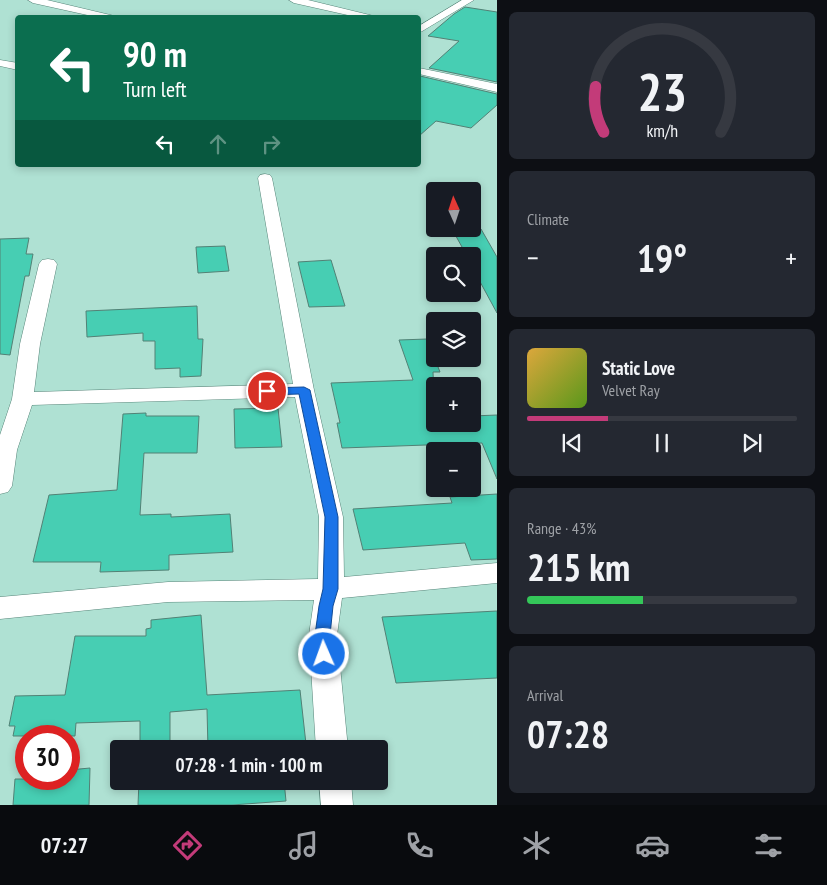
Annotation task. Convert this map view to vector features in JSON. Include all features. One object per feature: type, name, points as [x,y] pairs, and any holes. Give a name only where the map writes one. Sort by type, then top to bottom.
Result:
[{"type":"street","points":[[33,0],[104,15]]},
{"type":"street","points":[[294,0],[363,15]]},
{"type":"street","points":[[421,27],[469,0]]},
{"type":"street","points":[[0,63],[15,66]]},
{"type":"street","points":[[421,71],[497,88]]},
{"type":"street","points":[[265,178],[304,390],[331,517],[330,589],[323,635],[331,740]]},
{"type":"street","points":[[0,486],[6,450],[23,398],[30,344],[48,264]]},
{"type":"street","points":[[23,398],[304,390]]},
{"type":"street","points":[[0,608],[168,592],[330,589],[497,573]]},
{"type":"street","points":[[336,790],[337,805]]},
{"type":"building","points":[[465,7],[497,12],[497,82],[429,68],[459,41],[428,36]]},
{"type":"building","points":[[421,76],[497,94],[497,105],[471,128],[436,121],[421,134]]},
{"type":"building","points":[[481,229],[497,257],[497,313],[481,284],[481,247],[462,247],[457,238],[481,238]]},
{"type":"building","points":[[29,238],[26,254],[33,254],[29,276],[25,276],[10,355],[0,354],[0,239]]},
{"type":"building","points":[[225,246],[229,271],[198,273],[196,247]]},
{"type":"building","points":[[331,260],[345,306],[309,307],[298,262]]},
{"type":"building","points":[[197,306],[198,339],[203,339],[201,376],[180,377],[180,368],[155,369],[155,341],[143,341],[143,333],[87,337],[86,311]]},
{"type":"building","points":[[426,339],[426,367],[438,367],[440,372],[433,372],[433,377],[426,377],[426,432],[481,432],[481,416],[497,415],[497,479],[481,442],[426,442],[426,445],[342,448],[337,423],[340,423],[331,383],[413,380],[399,340]]},
{"type":"building","points":[[278,408],[282,447],[235,448],[234,409]]},
{"type":"building","points":[[146,413],[146,416],[199,416],[197,453],[144,453],[140,515],[171,514],[171,517],[230,514],[233,552],[169,555],[169,570],[100,572],[101,562],[33,562],[49,495],[117,490],[123,414]]},
{"type":"building","points":[[497,494],[497,559],[471,560],[465,543],[363,550],[353,509],[452,503],[450,497],[481,497],[481,495]]},
{"type":"building","points":[[497,611],[497,678],[396,683],[382,617]]},
{"type":"building","points":[[201,615],[207,695],[300,690],[306,740],[208,740],[207,709],[170,712],[170,740],[140,740],[140,721],[76,723],[76,725],[9,726],[15,696],[65,695],[75,636],[146,636],[146,629],[151,628],[151,620]]},
{"type":"building","points":[[90,768],[89,805],[13,805],[15,779],[15,790],[80,790],[80,769]]},
{"type":"building","points":[[139,790],[285,790],[286,801],[232,805],[138,805]]},
{"type":"route","points":[[267,391],[304,390],[331,517],[330,589],[323,635],[324,654]]}]
